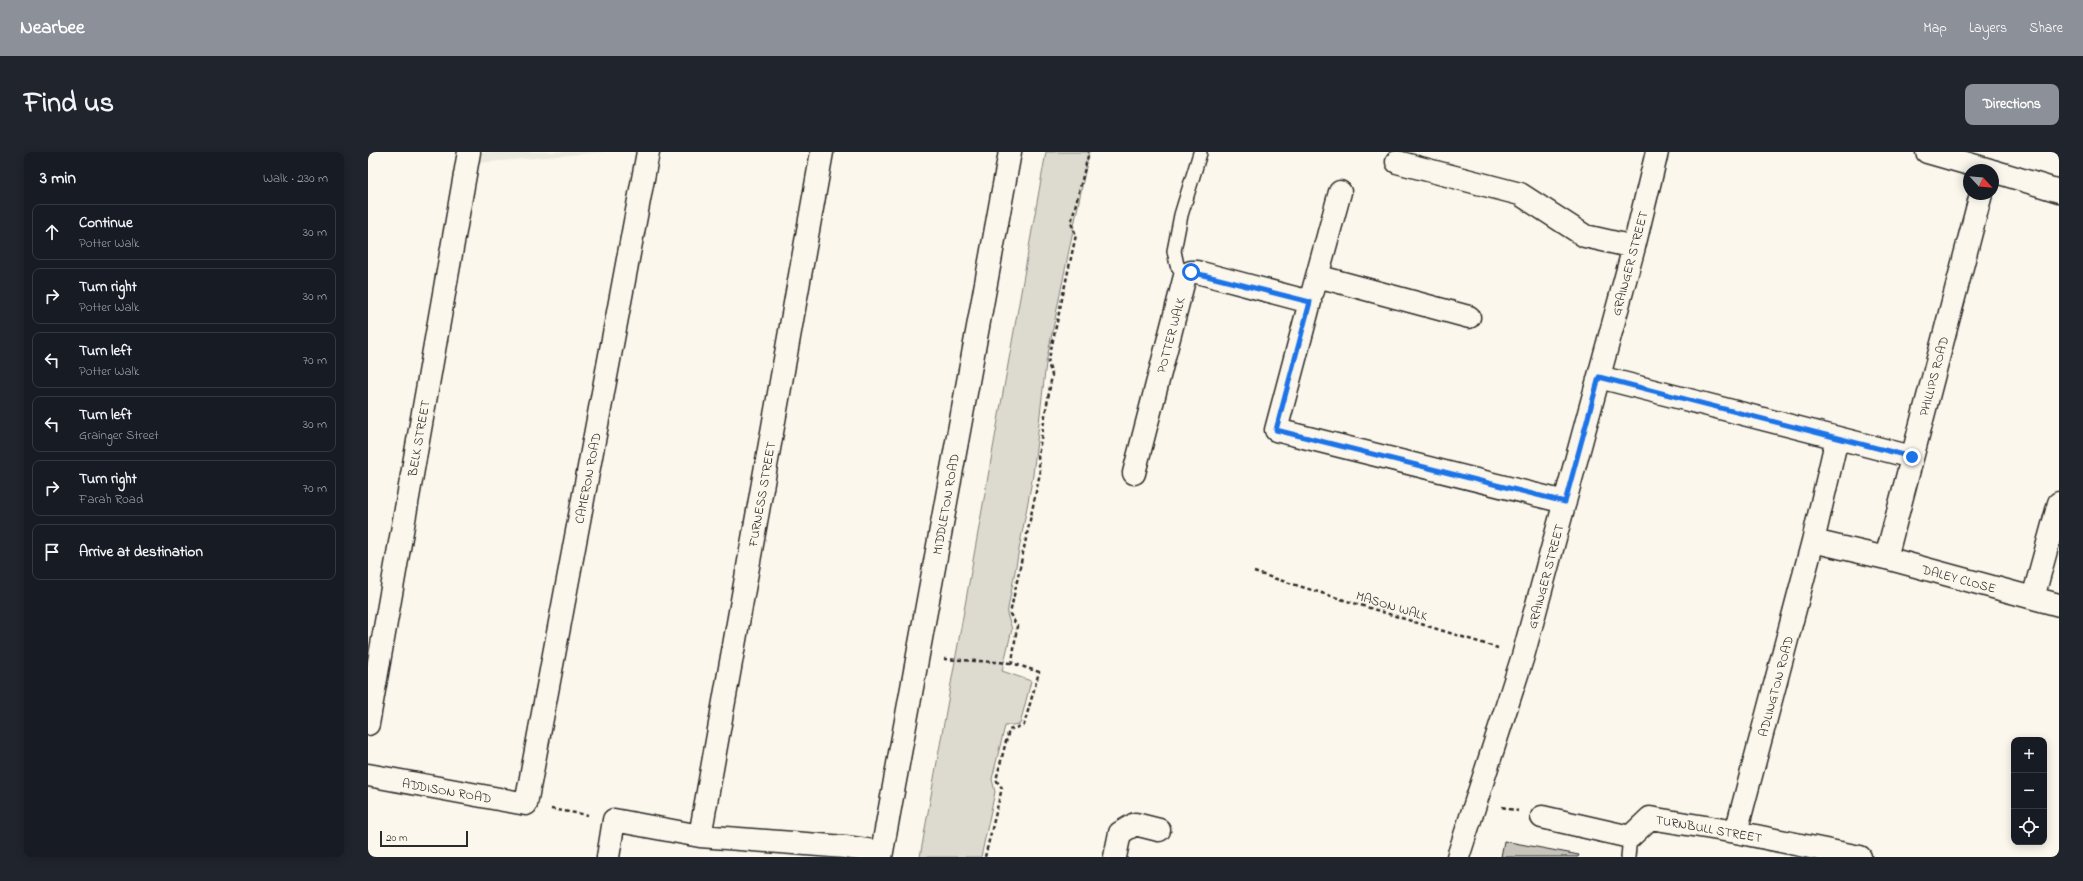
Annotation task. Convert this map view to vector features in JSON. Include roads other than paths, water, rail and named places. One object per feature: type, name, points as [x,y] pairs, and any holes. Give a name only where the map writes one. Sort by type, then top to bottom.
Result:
[{"type":"street","name":"BELK STREET","points":[[368,724],[469,152]]},
{"type":"street","name":"CAMERON ROAD","points":[[526,804],[648,152]]},
{"type":"street","name":"FURNESS STREET","points":[[700,836],[822,152]]},
{"type":"street","name":"MIDDLETON ROAD","points":[[881,855],[1010,152]]},
{"type":"street","name":"GRAINGER STREET","points":[[1458,857],[1478,800],[1523,656],[1634,247],[1657,152]]},
{"type":"street","points":[[1927,152],[1968,164]]},
{"type":"street","points":[[1397,162],[1520,194],[1585,236],[1634,247]]},
{"type":"street","points":[[1999,173],[2059,191]]},
{"type":"street","points":[[1340,192],[1316,276],[1276,430],[1565,502]]},
{"type":"street","name":"PHILLIPS ROAD","points":[[1886,558],[1979,200]]},
{"type":"street","points":[[1185,276],[1191,272],[1197,272],[1310,302]]},
{"type":"street","name":"POTTER WALK","points":[[1134,473],[1185,276]]},
{"type":"street","points":[[1316,276],[1469,317]]},
{"type":"street","points":[[1599,377],[1912,457]]},
{"type":"street","name":"ADLINGTON ROAD","points":[[1736,832],[1813,541],[1837,438]]},
{"type":"street","points":[[2033,598],[2059,503]]},
{"type":"street","points":[[1813,541],[1886,558]]},
{"type":"street","name":"DALEY CLOSE","points":[[1886,558],[2059,605]]},
{"type":"street","name":"ADDISON ROAD","points":[[368,775],[526,804]]},
{"type":"street","name":"TURNBULL STREET","points":[[1542,817],[1629,847],[1650,818],[1736,832],[1860,857]]},
{"type":"street","points":[[608,857],[614,820],[700,836],[845,847],[881,855]]},
{"type":"street","points":[[1115,857],[1120,833],[1135,824],[1159,830]]},
{"type":"lane","points":[[1185,276],[1177,266],[1174,251],[1181,215],[1200,153]]}]
